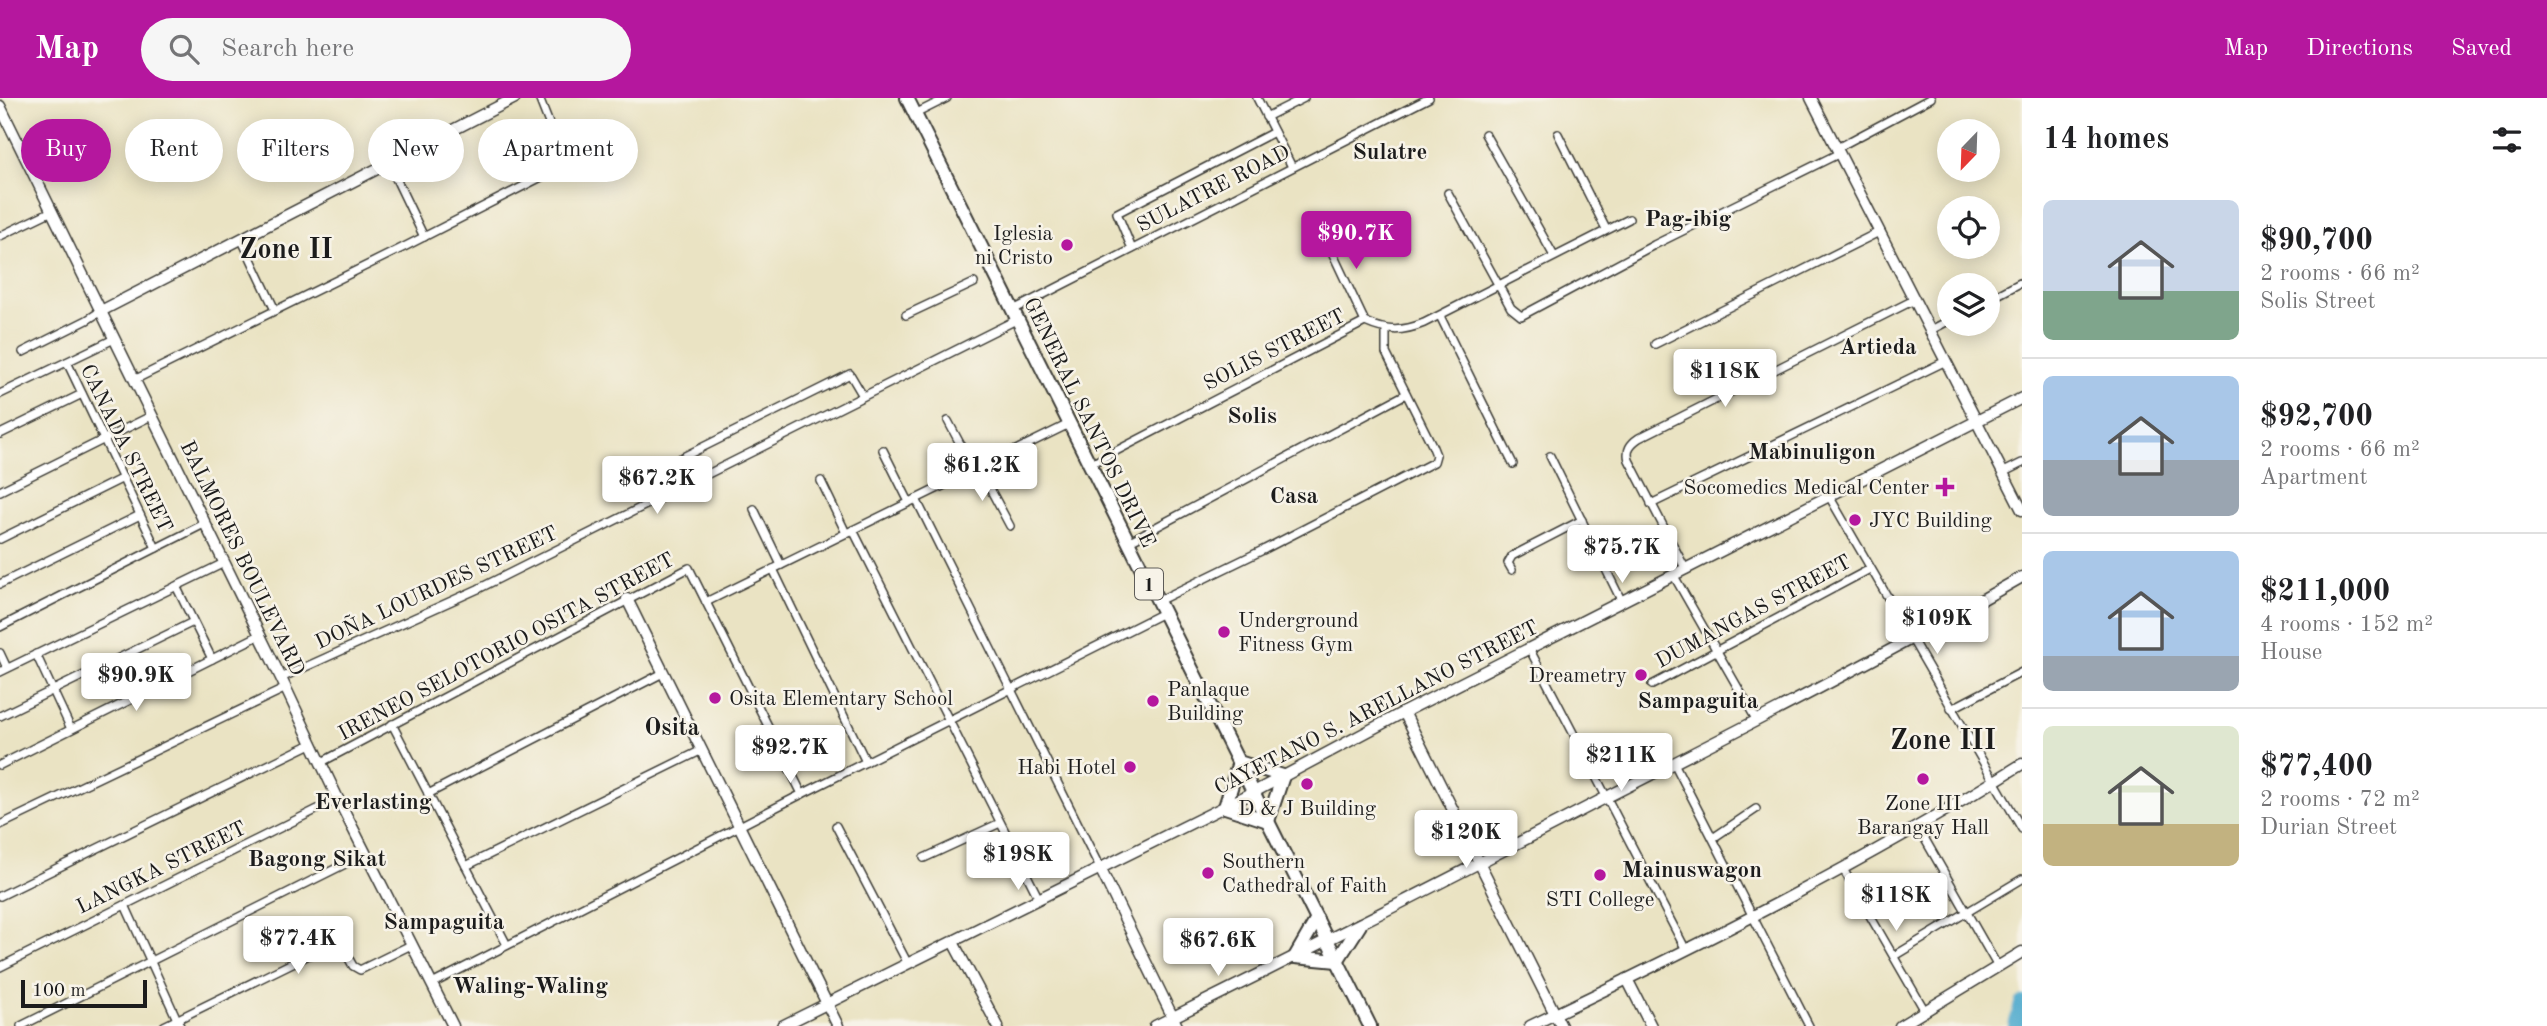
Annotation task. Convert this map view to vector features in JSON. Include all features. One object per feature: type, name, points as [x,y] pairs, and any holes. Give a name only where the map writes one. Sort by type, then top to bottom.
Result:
[{"type":"highway","name":"GENERAL SANTOS DRIVE","points":[[907,98],[1370,1026]]},
{"type":"highway","points":[[1239,762],[1283,776],[1268,821],[1224,807],[1239,762]]},
{"type":"highway","points":[[1317,919],[1295,957],[1337,961],[1360,925]]},
{"type":"street","points":[[464,125],[515,98]]},
{"type":"street","points":[[134,380],[424,237],[561,165],[561,150],[538,98]]},
{"type":"street","points":[[915,114],[947,98]]},
{"type":"street","points":[[1257,98],[1292,167]]},
{"type":"street","points":[[1266,117],[1304,98]]},
{"type":"street","name":"SULATRE ROAD","points":[[1015,315],[1132,249],[1429,98]]},
{"type":"street","points":[[1811,98],[2022,510]]},
{"type":"street","points":[[1448,192],[1513,311],[1525,315],[1838,151],[1931,98]]},
{"type":"street","name":"BALMORES BOULEVARD","points":[[0,106],[286,688],[320,763],[453,1026]]},
{"type":"street","points":[[1132,249],[1117,214],[1274,132]]},
{"type":"street","points":[[1485,134],[1554,256]]},
{"type":"street","points":[[1558,134],[1606,229]]},
{"type":"street","points":[[23,352],[368,174]]},
{"type":"street","points":[[398,182],[424,237]]},
{"type":"street","points":[[0,236],[52,211]]},
{"type":"street","name":"SOLIS STREET","points":[[1089,465],[1364,322],[1386,330],[1404,331],[1440,316],[1629,219]]},
{"type":"street","points":[[1322,232],[1364,322]]},
{"type":"street","points":[[1655,344],[1879,232]]},
{"type":"street","points":[[241,238],[275,310]]},
{"type":"street","points":[[2000,294],[2022,282]]},
{"type":"street","points":[[906,315],[974,284]]},
{"type":"street","points":[[1686,570],[1629,460],[1628,449],[1634,442],[1738,386],[1914,299]]},
{"type":"street","name":"DOÑA LOURDES STREET","points":[[281,678],[466,594],[863,396],[1015,315]]},
{"type":"street","points":[[1440,316],[1513,464]]},
{"type":"street","points":[[1931,330],[1937,327]]},
{"type":"street","points":[[432,984],[1012,689],[1161,607],[1181,589],[1431,464],[1436,455],[1385,351],[1386,330]]},
{"type":"street","points":[[0,394],[114,339]]},
{"type":"street","points":[[1651,504],[1946,361]]},
{"type":"street","name":"CANADA STREET","points":[[67,362],[156,548]]},
{"type":"street","points":[[691,482],[679,459],[850,374],[863,396]]},
{"type":"street","points":[[0,434],[82,394]]},
{"type":"street","points":[[1128,541],[1406,394]]},
{"type":"street","name":"CAYETANO S. ARELLANO STREET","points":[[782,1026],[1254,792],[1404,712],[2022,398]]},
{"type":"street","points":[[0,491],[151,416]]},
{"type":"street","points":[[948,421],[1010,526]]},
{"type":"street","points":[[803,794],[706,602],[1069,424]]},
{"type":"street","points":[[883,450],[913,500],[1012,689],[1175,1022]]},
{"type":"street","points":[[1550,456],[1622,602]]},
{"type":"street","points":[[2002,473],[2022,463]]},
{"type":"street","points":[[0,540],[123,478]]},
{"type":"street","points":[[821,481],[949,720],[1039,899]]},
{"type":"street","points":[[1829,496],[2022,829]]},
{"type":"street","points":[[754,509],[781,565]]},
{"type":"street","points":[[0,584],[140,515]]},
{"type":"street","points":[[1512,570],[1508,563],[1511,556],[1582,520]]},
{"type":"street","points":[[0,627],[204,524]]},
{"type":"street","points":[[0,653],[4,670],[224,563]]},
{"type":"street","name":"IRENEO SELOTORIO OSITA STREET","points":[[320,763],[689,568],[706,602]]},
{"type":"street","points":[[773,569],[866,762]]},
{"type":"street","name":"DUMANGAS STREET","points":[[1652,685],[1870,569]]},
{"type":"street","points":[[1674,576],[1757,721]]},
{"type":"street","points":[[1155,1026],[1175,1022],[1295,957],[1757,721],[1911,640],[2022,577]]},
{"type":"street","points":[[176,586],[212,659]]},
{"type":"street","points":[[627,599],[838,1026]]},
{"type":"street","points":[[0,716],[194,622]]},
{"type":"street","points":[[0,765],[260,635]]},
{"type":"street","points":[[1530,650],[1686,950]]},
{"type":"street","points":[[36,654],[71,729]]},
{"type":"street","points":[[1951,709],[2022,672]]},
{"type":"street","points":[[428,794],[663,673]]},
{"type":"street","points":[[0,825],[286,688]]},
{"type":"street","points":[[1404,712],[1561,1026]]},
{"type":"street","points":[[392,724],[507,945]]},
{"type":"street","points":[[0,896],[311,744]]},
{"type":"street","points":[[466,866],[702,750]]},
{"type":"street","points":[[1674,763],[1809,1026]]},
{"type":"street","points":[[1530,1026],[1754,916],[1843,869],[2022,764]]},
{"type":"street","name":"LANGKA STREET","points":[[0,967],[338,799]]},
{"type":"street","points":[[1713,838],[1756,808]]},
{"type":"street","points":[[924,858],[1000,823]]},
{"type":"street","points":[[836,826],[908,964]]},
{"type":"street","points":[[1918,827],[1998,967]]},
{"type":"street","points":[[21,1026],[365,853]]},
{"type":"street","points":[[1843,869],[1925,1011]]},
{"type":"street","points":[[1894,956],[2022,879]]},
{"type":"street","points":[[125,905],[178,1023]]},
{"type":"street","points":[[953,942],[998,1026]]},
{"type":"street","points":[[164,1026],[178,1023],[333,943],[340,943],[355,968],[360,970],[411,945]]},
{"type":"street","points":[[1900,1026],[2022,952]]},
{"type":"street","points":[[1627,979],[1651,1026]]},
{"type":"waterway","points":[[2016,1026],[2022,1004]]},
{"type":"place","name":"Iglesia ni Cristo","points":[[1067,245]]},
{"type":"place","name":"Socomedics Medical Center","points":[[1945,487]]},
{"type":"place","name":"JYC Building","points":[[1855,520]]},
{"type":"place","name":"Underground Fitness Gym","points":[[1224,632]]},
{"type":"place","name":"Dreametry","points":[[1641,675]]},
{"type":"place","name":"Osita Elementary School","points":[[715,698]]},
{"type":"place","name":"Panlaque Building","points":[[1153,701]]},
{"type":"place","name":"Habi Hotel","points":[[1130,767]]},
{"type":"place","name":"Zone III Barangay Hall","points":[[1923,779]]},
{"type":"place","name":"D & J Building","points":[[1307,784]]},
{"type":"place","name":"Southern Cathedral of Faith","points":[[1208,873]]},
{"type":"place","name":"STI College","points":[[1600,875]]},
{"type":"district","name":"Sulatre","points":[[1390,151]]},
{"type":"district","name":"Pag-ibig","points":[[1688,218]]},
{"type":"district","name":"Zone II","points":[[286,248]]},
{"type":"district","name":"Artieda","points":[[1878,346]]},
{"type":"district","name":"Solis","points":[[1252,415]]},
{"type":"district","name":"Mabinuligon","points":[[1812,451]]},
{"type":"district","name":"Casa","points":[[1294,495]]},
{"type":"district","name":"Sampaguita","points":[[1698,700]]},
{"type":"district","name":"Osita","points":[[672,727]]},
{"type":"district","name":"Zone III","points":[[1943,739]]},
{"type":"district","name":"Everlasting","points":[[373,801]]},
{"type":"district","name":"Bagong Sikat","points":[[317,858]]},
{"type":"district","name":"Mainuswagon","points":[[1692,869]]},
{"type":"district","name":"Sampaguita","points":[[444,921]]},
{"type":"district","name":"Waling-Waling","points":[[530,985]]}]
